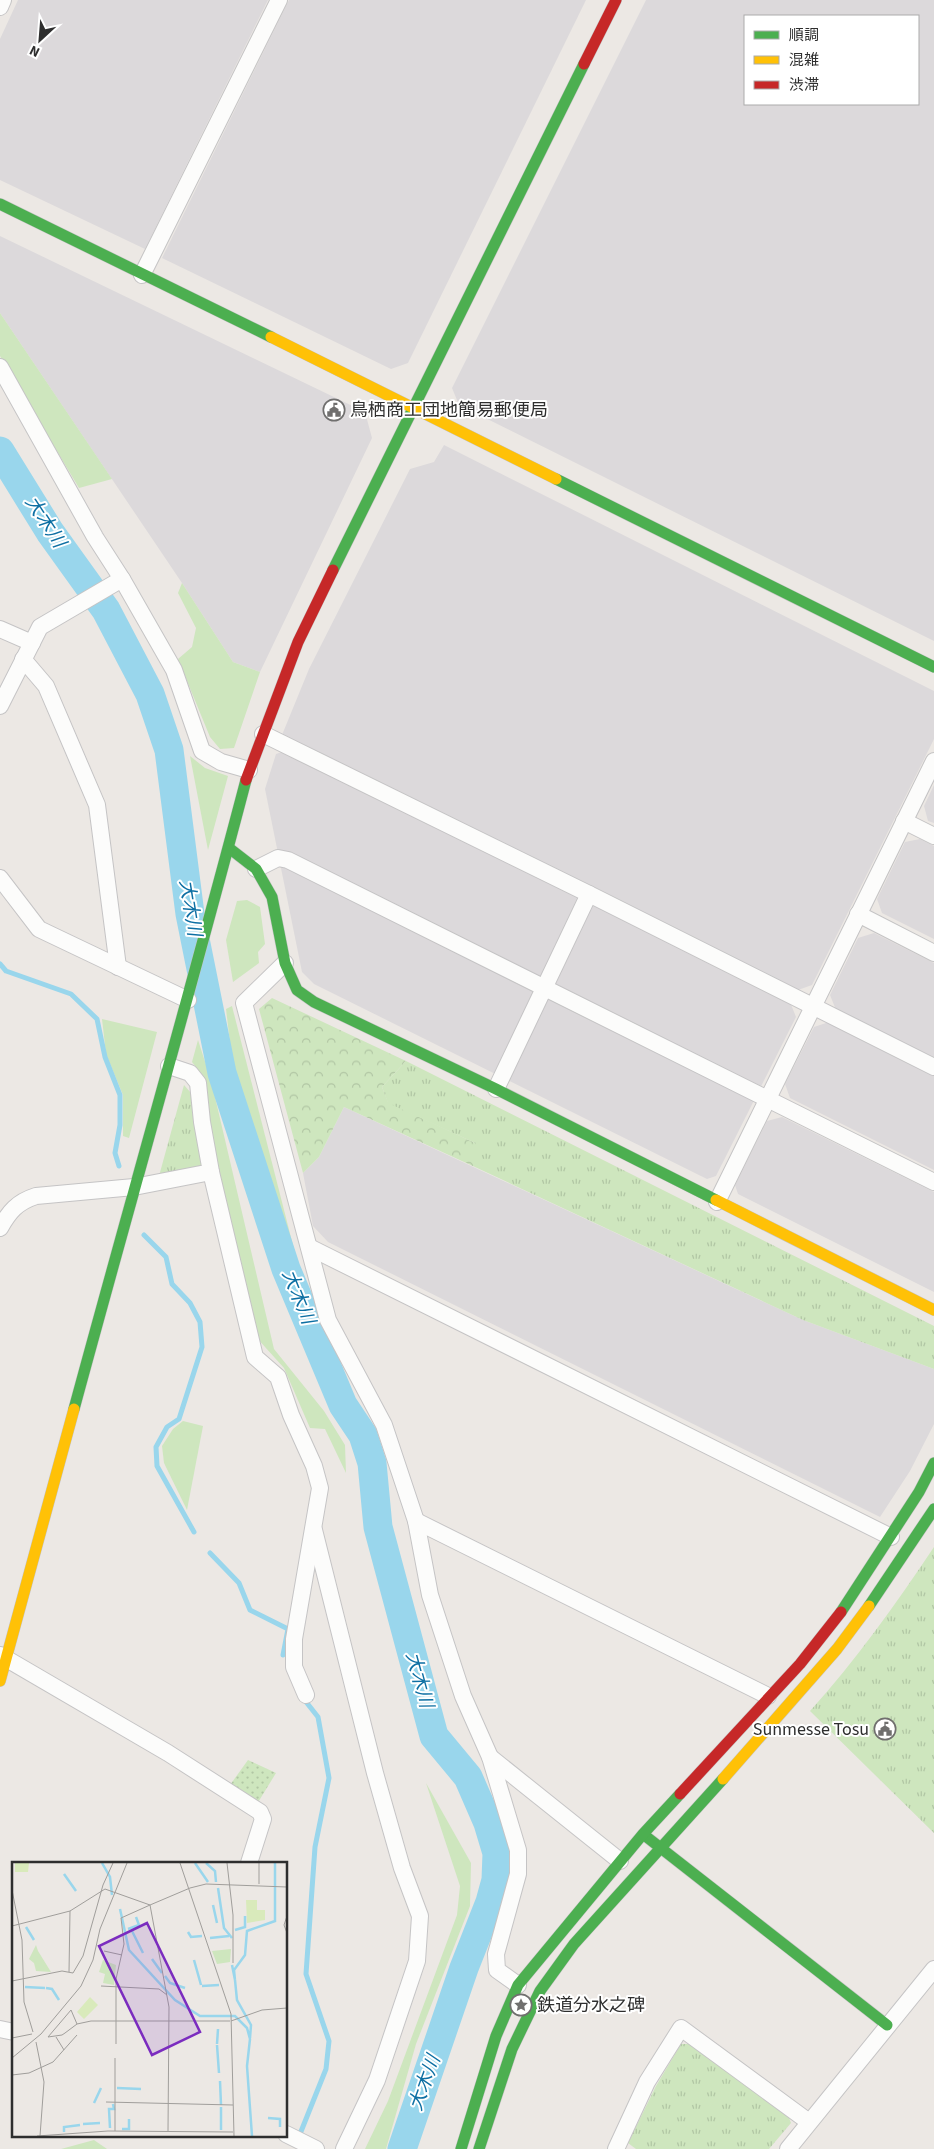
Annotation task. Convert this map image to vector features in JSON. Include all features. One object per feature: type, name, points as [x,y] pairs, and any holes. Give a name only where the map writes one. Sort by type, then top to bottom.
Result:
[{"type":"street","points":[[0,7],[3,0]]},
{"type":"street","points":[[142,275],[279,0]]},
{"type":"street","points":[[0,1681],[3,1657],[188,1000],[230,848],[249,770],[298,642],[616,0]]},
{"type":"street","points":[[0,204],[413,407],[934,667]]},
{"type":"street","points":[[0,367],[118,582],[174,670],[202,751],[221,762],[249,770]]},
{"type":"street","points":[[0,706],[40,627],[118,582]]},
{"type":"street","points":[[0,629],[32,643]]},
{"type":"street","points":[[23,659],[46,686],[97,805],[118,967]]},
{"type":"street","points":[[263,734],[934,1066]]},
{"type":"street","points":[[717,1202],[934,761]]},
{"type":"street","points":[[904,821],[934,836]]},
{"type":"street","points":[[230,848],[256,869],[272,897],[285,964],[297,990],[314,1002],[496,1089],[934,1310]]},
{"type":"street","points":[[256,869],[278,858],[288,860],[934,1182]]},
{"type":"street","points":[[0,878],[39,929],[188,1000]]},
{"type":"street","points":[[496,1089],[589,894]]},
{"type":"street","points":[[858,914],[934,953]]},
{"type":"street","points":[[285,964],[244,1003],[328,1320],[384,1425],[416,1521],[430,1596],[463,1696],[490,1757],[518,1850],[518,1874],[496,1954],[496,1970],[518,1985]]},
{"type":"street","points":[[169,1066],[190,1073],[198,1083],[202,1122],[211,1172],[255,1357],[278,1378],[291,1415],[314,1466],[320,1488],[294,1639],[294,1667],[306,1695]]},
{"type":"street","points":[[0,1228],[10,1211],[23,1200],[36,1196],[134,1188],[211,1172]]},
{"type":"street","points":[[309,1247],[891,1537]]},
{"type":"street","points":[[461,2149],[496,2036],[518,1985],[643,1834],[768,1696],[800,1664],[848,1604],[891,1537],[934,1463]]},
{"type":"street","points":[[479,2149],[512,2049],[540,1991],[574,1944],[837,1648],[881,1590],[934,1509]]},
{"type":"street","points":[[416,1521],[768,1696]]},
{"type":"street","points":[[314,1530],[375,1773],[402,1868],[420,1916],[417,1961],[376,2080],[344,2149]]},
{"type":"street","points":[[3,1657],[168,1752],[260,1812],[263,1819],[248,1862]]},
{"type":"street","points":[[490,1757],[620,1861]]},
{"type":"street","points":[[643,1834],[887,2025]]},
{"type":"street","points":[[788,2149],[934,1969]]},
{"type":"street","points":[[616,2149],[647,2082],[681,2028],[810,2122]]},
{"type":"street","points":[[288,2135],[316,2149]]},
{"type":"shaded area","points":[[18,0],[268,0],[145,249],[0,180],[0,39]]},
{"type":"shaded area","points":[[289,0],[586,0],[408,363],[391,369],[162,258]]},
{"type":"shaded area","points":[[646,0],[934,0],[934,641],[459,405],[452,388]]},
{"type":"shaded area","points":[[0,236],[365,412],[372,438],[260,672],[233,662],[0,313]]},
{"type":"shaded area","points":[[444,445],[934,691],[934,739],[812,985],[798,990],[282,735],[309,669],[410,469],[434,462]]},
{"type":"shaded area","points":[[282,752],[790,1002],[796,1017],[716,1176],[707,1179],[314,984],[302,972],[265,789],[276,754]]},
{"type":"shaded area","points":[[934,785],[934,823],[928,821],[924,806]]},
{"type":"shaded area","points":[[920,839],[934,846],[934,939],[882,913],[877,899],[905,842]]},
{"type":"shaded area","points":[[874,933],[934,963],[934,1059],[836,1010],[830,995],[858,938]]},
{"type":"shaded area","points":[[829,1022],[934,1074],[934,1170],[790,1098],[785,1084],[814,1027]]},
{"type":"shaded area","points":[[344,1107],[803,1320],[934,1369],[934,1424],[910,1471],[880,1517],[328,1242],[313,1226],[303,1173],[319,1157]]},
{"type":"shaded area","points":[[782,1117],[934,1192],[934,1292],[738,1194],[735,1185],[767,1121]]},
{"type":"green space","points":[[0,313],[112,479],[79,488],[0,356]]},
{"type":"green space","points":[[182,583],[233,662],[260,672],[234,748],[220,749],[210,737],[178,659],[192,647],[196,628],[178,593]]},
{"type":"green space","points":[[190,756],[205,768],[228,776],[208,850]]},
{"type":"green space","points":[[247,900],[260,907],[265,944],[258,952],[259,963],[233,982],[226,940],[237,901]]},
{"type":"green space","points":[[272,998],[406,1061],[382,1087],[388,1102],[475,1143],[475,1167],[344,1107],[319,1157],[303,1173],[259,1009]]},
{"type":"green space","points":[[232,1006],[296,1257],[232,1060],[226,1009]]},
{"type":"green space","points":[[102,1019],[157,1032],[129,1138],[123,1136],[123,1095],[106,1054]]},
{"type":"green space","points":[[198,1040],[211,1080],[274,1349],[324,1411],[345,1445],[346,1473],[325,1429],[310,1428],[284,1368],[256,1337],[208,1124],[204,1077],[192,1062]]},
{"type":"green space","points":[[406,1061],[934,1326],[934,1369],[803,1320],[475,1167],[475,1143],[388,1103],[382,1087]]},
{"type":"green space","points":[[184,1085],[191,1093],[205,1166],[159,1176]]},
{"type":"green space","points":[[183,1421],[203,1426],[187,1510],[164,1463],[162,1446],[173,1429]]},
{"type":"green space","points":[[934,1547],[934,1833],[810,1711],[875,1631]]},
{"type":"green space","points":[[248,1760],[276,1773],[257,1804],[230,1785]]},
{"type":"green space","points":[[426,1783],[471,1863],[470,1906],[416,2044],[386,2149],[365,2149],[388,2101],[457,1915],[460,1886]]},
{"type":"green space","points":[[681,2044],[690,2044],[789,2118],[791,2123],[769,2149],[636,2149],[628,2143],[656,2086]]},
{"type":"green space","points":[[94,2140],[107,2149],[61,2149]]},
{"type":"waterway","name":"大木川","points":[[0,451],[50,532],[106,610],[150,694],[169,750],[190,914],[222,1073],[286,1269],[343,1405],[363,1435],[372,1463],[378,1527],[434,1736],[468,1777],[488,1823],[497,1853],[496,1880],[490,1902],[464,1968],[402,2149]]},
{"type":"waterway","points":[[0,964],[6,971],[71,994],[97,1019],[105,1057],[120,1095],[120,1125],[115,1153],[119,1166]]},
{"type":"waterway","points":[[144,1235],[166,1257],[172,1284],[190,1303],[200,1322],[202,1347],[179,1419],[167,1427],[156,1447],[157,1466],[194,1532]]},
{"type":"waterway","points":[[210,1553],[239,1583],[250,1610],[288,1629],[283,1655]]},
{"type":"waterway","points":[[300,2134],[326,2069],[329,2041],[306,1974],[315,1847],[329,1778],[318,1717],[303,1698]]},
{"type":"waterway","name":"大木川","points":[[395,2149],[403,2143]]},
{"type":"traffic: fast","points":[[333,570],[584,64]]},
{"type":"traffic: fast","points":[[0,204],[271,337]]},
{"type":"traffic: fast","points":[[556,479],[934,667]]},
{"type":"traffic: fast","points":[[74,1409],[246,780]]},
{"type":"traffic: fast","points":[[229,848],[256,869],[272,897],[285,963],[297,990],[314,1002],[496,1089],[716,1200]]},
{"type":"traffic: fast","points":[[841,1612],[919,1492],[934,1463]]},
{"type":"traffic: fast","points":[[869,1606],[934,1509]]},
{"type":"traffic: fast","points":[[479,2149],[512,2049],[540,1991],[574,1944],[723,1779]]},
{"type":"traffic: fast","points":[[461,2149],[496,2036],[518,1985],[643,1834],[680,1794]]},
{"type":"traffic: fast","points":[[648,1838],[887,2025]]},
{"type":"traffic: slow","points":[[271,337],[556,479]]},
{"type":"traffic: slow","points":[[716,1200],[934,1310]]},
{"type":"traffic: slow","points":[[0,1681],[74,1409]]},
{"type":"traffic: slow","points":[[723,1779],[837,1649],[869,1606]]},
{"type":"traffic: jam","points":[[584,64],[616,0]]},
{"type":"traffic: jam","points":[[246,780],[298,642],[333,570]]},
{"type":"traffic: jam","points":[[680,1794],[800,1664],[841,1612]]},
{"type":"place","name":"鳥栖商工団地簡易郵便局","points":[[334,410]]},
{"type":"place","name":"Sunmesse Tosu","points":[[885,1729]]},
{"type":"place","name":"鉄道分水之碑","points":[[521,2005]]}]
